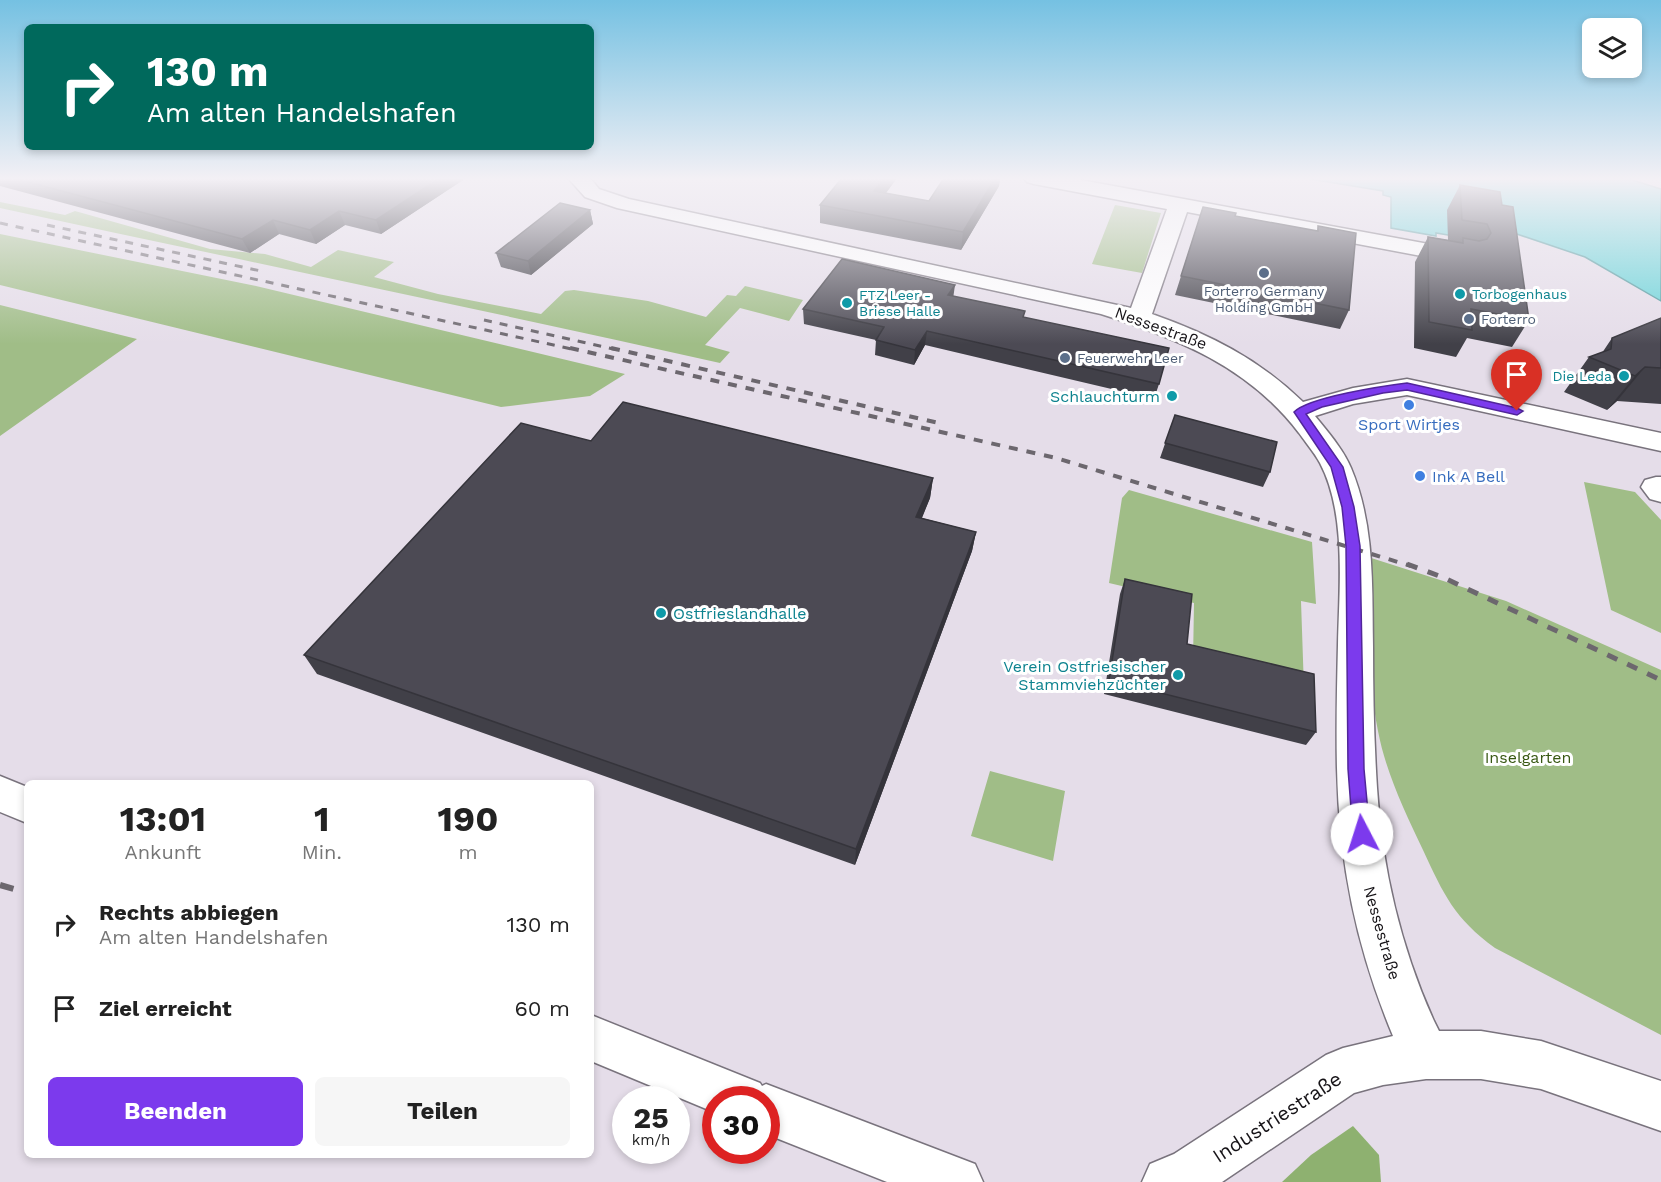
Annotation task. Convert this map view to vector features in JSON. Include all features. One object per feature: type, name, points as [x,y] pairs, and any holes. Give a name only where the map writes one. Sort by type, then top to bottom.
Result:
[{"type":"street","name":"Nessestraße","points":[[760,233],[1095,305],[1139,318],[1180,332],[1221,351],[1267,382],[1300,412],[1337,467],[1346,495],[1353,546],[1356,769],[1364,867],[1380,933],[1407,1019],[1426,1054]]},
{"type":"street","points":[[1139,318],[1169,233]]},
{"type":"street","points":[[1336,233],[1464,257]]},
{"type":"street","points":[[1300,412],[1319,405],[1383,390],[1407,387],[1658,444]]},
{"type":"street","points":[[1661,487],[1656,488],[1661,492]]},
{"type":"street","points":[[0,794],[24,804]]},
{"type":"street","points":[[594,1039],[709,1086]]},
{"type":"street","points":[[1426,1054],[1481,1055],[1541,1065],[1661,1106]]},
{"type":"street","name":"Industriestraße","points":[[1168,1182],[1192,1172],[1343,1072],[1383,1061],[1426,1054]]},
{"type":"street","points":[[780,1115],[933,1175],[957,1182]]},
{"type":"green space","points":[[118,233],[154,233],[210,249],[265,254],[311,267],[338,250],[394,262],[374,277],[438,294],[541,314],[565,291],[574,290],[648,301],[706,317],[727,295],[736,296],[745,286],[803,300],[789,321],[740,308],[705,345],[730,352],[720,363]]},
{"type":"green space","points":[[1104,233],[1155,233],[1142,273],[1092,264]]},
{"type":"green space","points":[[0,234],[256,286],[625,374],[590,396],[501,407],[0,285]]},
{"type":"green space","points":[[0,305],[137,339],[0,436]]},
{"type":"green space","points":[[1584,482],[1635,492],[1661,520],[1661,633],[1611,610]]},
{"type":"green space","points":[[1129,490],[1312,542],[1316,604],[1301,601],[1304,689],[1193,661],[1194,603],[1109,583],[1122,498]]},
{"type":"green space","name":"Inselgarten","points":[[1368,557],[1506,601],[1661,670],[1661,1035],[1495,948],[1469,926],[1444,893],[1403,807],[1381,747],[1372,688]]},
{"type":"green space","points":[[990,771],[1065,791],[1053,861],[971,836]]},
{"type":"green space","points":[[1353,1126],[1379,1155],[1381,1182],[1282,1182],[1311,1155]]},
{"type":"water","points":[[1420,233],[1436,233],[1436,236]]},
{"type":"water","points":[[1437,233],[1469,233],[1448,235]]},
{"type":"water","points":[[1514,233],[1661,233],[1661,301],[1585,257]]},
{"type":"building","points":[[220,233],[252,233],[242,239]]},
{"type":"building","points":[[521,233],[562,233],[528,261],[496,253]]},
{"type":"building","name":"Forterro Germany Holding GmbH","points":[[1195,233],[1356,233],[1349,310],[1181,276]]},
{"type":"building","points":[[1491,233],[1517,233],[1529,320],[1471,309],[1472,330],[1429,322],[1428,237],[1463,243],[1463,238],[1479,241],[1487,239]]},
{"type":"building","points":[[842,259],[955,285],[948,295],[1025,311],[1023,317],[1169,348],[1159,384],[927,331],[915,350],[876,340],[884,327],[803,309]]},
{"type":"building","points":[[1661,318],[1661,368],[1645,367],[1635,376],[1589,357],[1611,349],[1612,338]]},
{"type":"building","name":"Ostfrieslandhalle","points":[[623,402],[933,478],[916,517],[976,532],[856,849],[304,655],[521,423],[591,441]]},
{"type":"building","points":[[1175,415],[1277,442],[1270,472],[1165,443]]},
{"type":"building","name":"Verein Ostfriesischer Stammviehzüchter","points":[[1125,579],[1192,594],[1187,644],[1314,674],[1316,732],[1109,680]]},
{"type":"railway","points":[[46,233],[576,350]]},
{"type":"railway","points":[[85,233],[261,271]]},
{"type":"railway","points":[[484,320],[618,350]]},
{"type":"railway","points":[[570,348],[1056,458],[1411,566]]},
{"type":"railway","points":[[611,348],[943,424]]},
{"type":"railway","points":[[1407,564],[1442,577],[1661,680]]},
{"type":"railway","points":[[0,885],[24,892]]},
{"type":"place","name":"Forterro Germany Holding GmbH","points":[[1264,273]]},
{"type":"place","name":"Torbogenhaus","points":[[1460,294]]},
{"type":"place","name":"FTZ Leer - Briese Halle","points":[[847,303]]},
{"type":"place","name":"Forterro","points":[[1469,319]]},
{"type":"place","name":"Feuerwehr Leer","points":[[1065,358]]},
{"type":"place","name":"Die Leda","points":[[1624,376]]},
{"type":"place","name":"Schlauchturm","points":[[1172,396]]},
{"type":"place","name":"Sport Wirtjes","points":[[1409,405]]},
{"type":"place","name":"Ink A Bell","points":[[1420,476]]},
{"type":"place","name":"Ostfrieslandhalle","points":[[661,613]]},
{"type":"place","name":"Verein Ostfriesischer Stammviehzüchter","points":[[1178,675]]},
{"type":"route","points":[[1362,834],[1356,769],[1356,622],[1353,546],[1348,507],[1337,467],[1300,412],[1319,405],[1383,390],[1407,387],[1517,411]]}]
